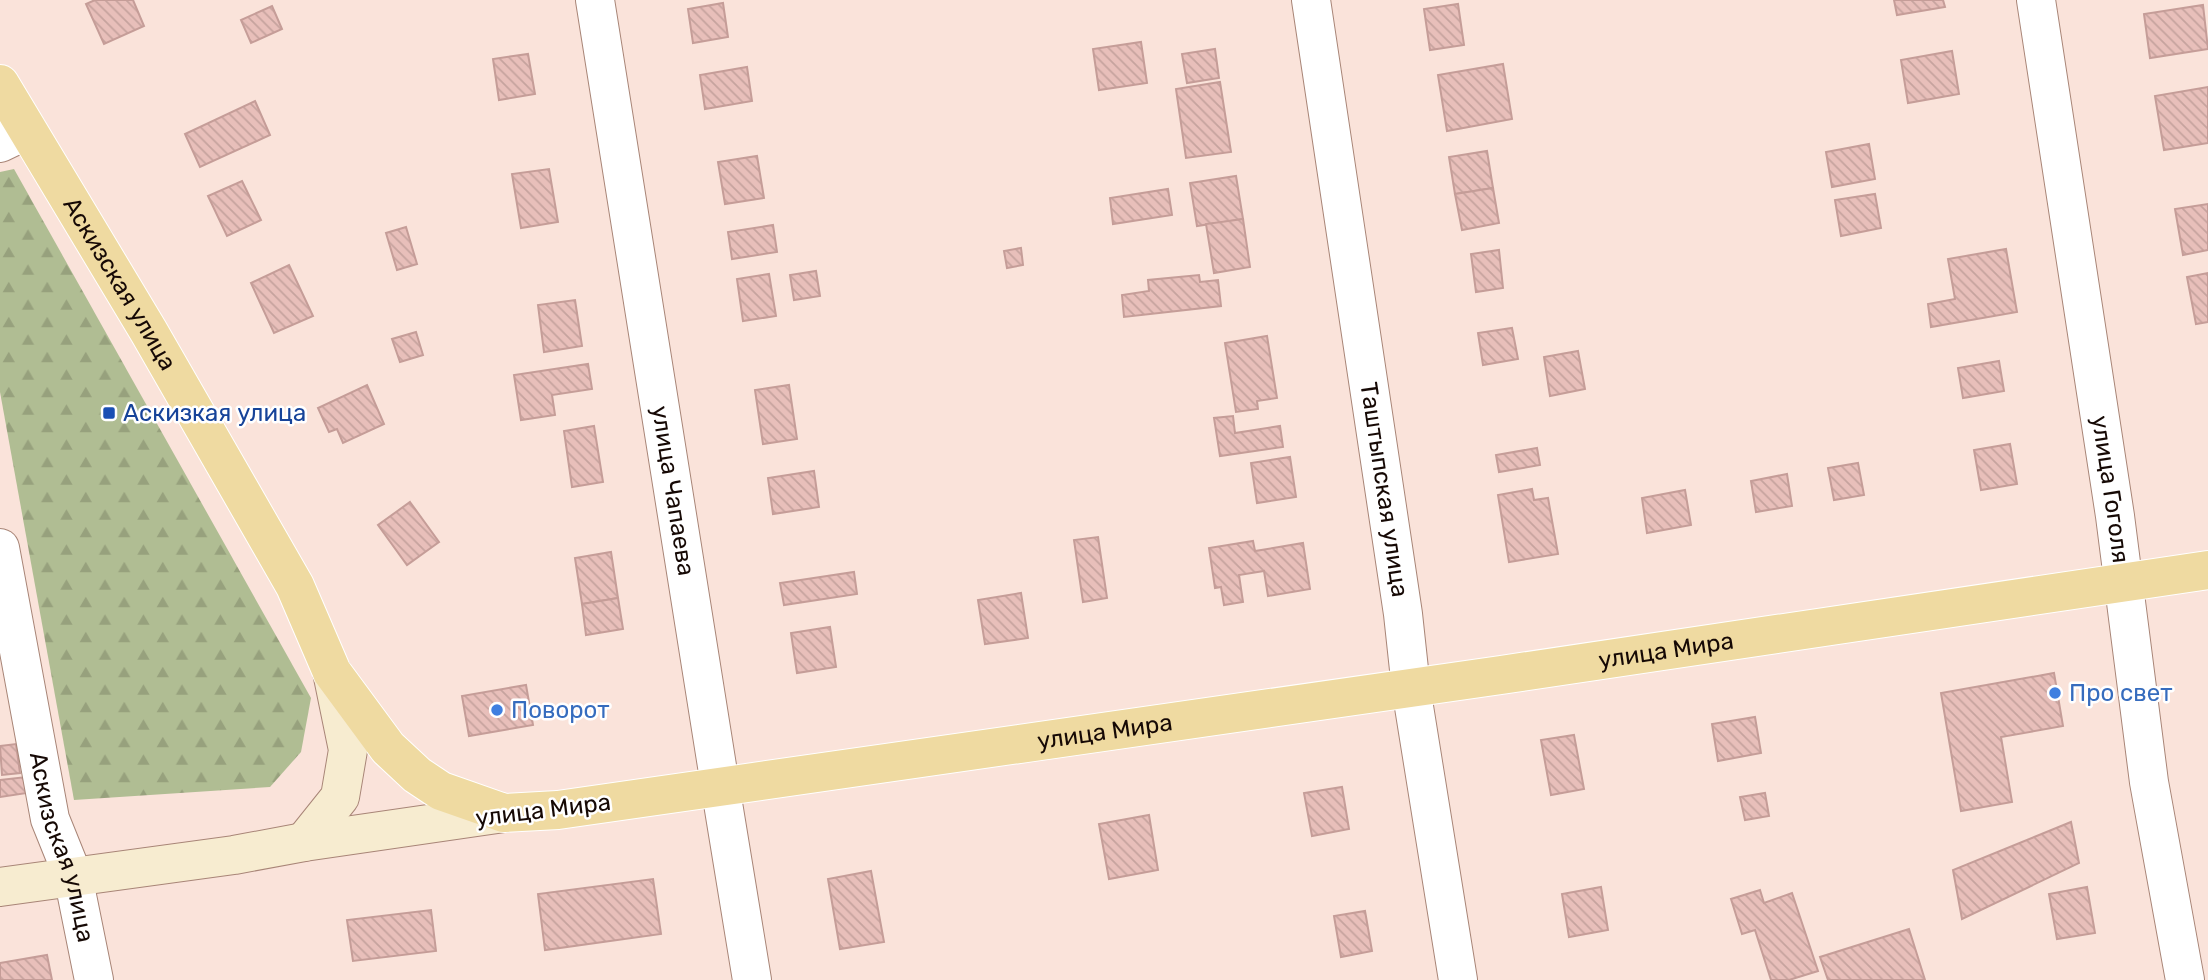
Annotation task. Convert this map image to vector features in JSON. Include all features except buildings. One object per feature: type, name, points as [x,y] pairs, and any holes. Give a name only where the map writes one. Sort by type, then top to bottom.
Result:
[{"type":"main road","name":"Аскизская улица","points":[[0,84],[13,137],[149,332],[296,586],[332,672],[388,748],[417,775],[441,791],[504,813]]},
{"type":"main road","name":"улица Мира","points":[[0,887],[234,855],[504,813],[558,810],[1411,688],[2208,570]]},
{"type":"main road","points":[[304,842],[340,797],[348,750],[332,672]]},
{"type":"street","name":"улица Чапаева","points":[[595,0],[752,980]]},
{"type":"street","name":"Таштыпская улица","points":[[1311,0],[1403,614],[1411,688],[1458,980]]},
{"type":"street","name":"улица Гоголя","points":[[2036,0],[2113,503],[2149,782],[2185,980]]},
{"type":"street","name":"Аскизская улица","points":[[0,548],[50,819],[73,876],[94,980]]},
{"type":"green space","points":[[14,169],[311,698],[301,752],[270,787],[74,800],[0,392],[0,172]]},
{"type":"place","name":"Аскизкая улица","points":[[109,413]]},
{"type":"place","name":"Про свет","points":[[2055,693]]},
{"type":"place","name":"Поворот","points":[[497,710]]}]
